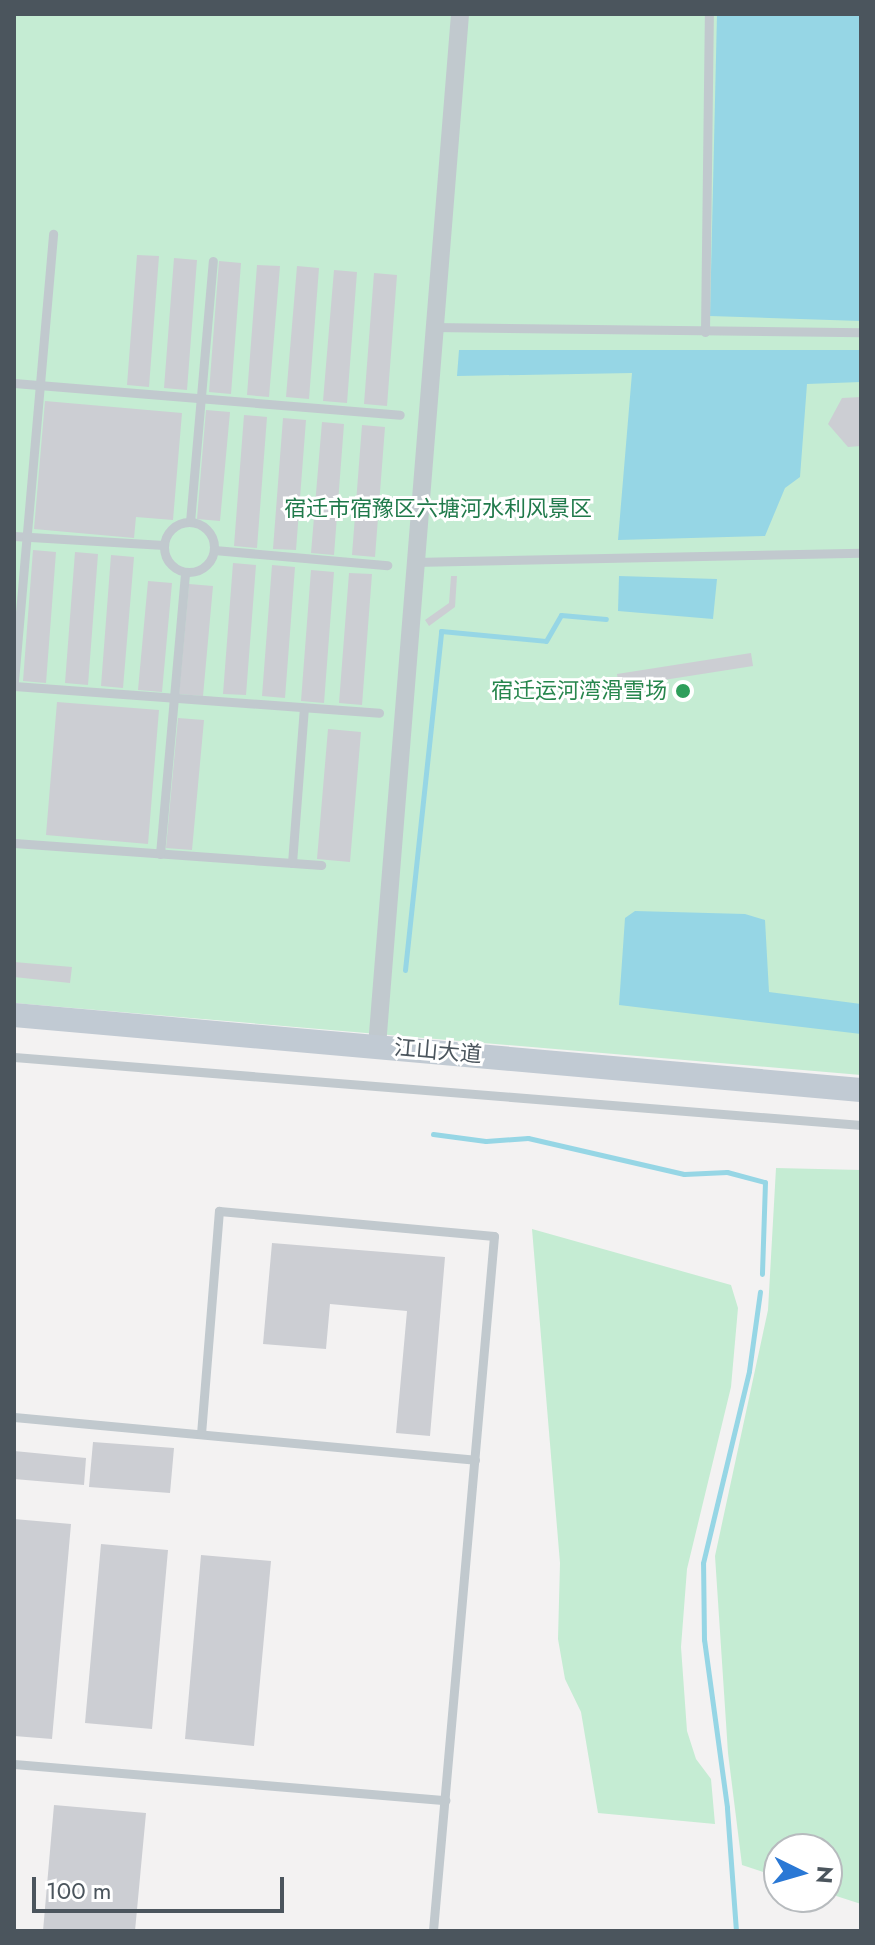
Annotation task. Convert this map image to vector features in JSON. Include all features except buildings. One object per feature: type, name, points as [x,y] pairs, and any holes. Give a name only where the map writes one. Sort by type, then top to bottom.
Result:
[{"type":"main road","name":"江山大道","points":[[14,1015],[861,1090]]},
{"type":"street","points":[[377,1046],[460,14]]},
{"type":"lane","points":[[705,332],[709,14]]},
{"type":"lane","points":[[53,234],[14,683],[379,713]]},
{"type":"lane","points":[[190,522],[213,261]]},
{"type":"lane","points":[[433,327],[861,332]]},
{"type":"lane","points":[[14,383],[400,415]]},
{"type":"lane","points":[[190,522],[209,531],[214,550],[204,568],[185,572],[168,561],[164,545],[171,530],[190,522]]},
{"type":"lane","points":[[14,536],[164,545]]},
{"type":"lane","points":[[214,550],[387,565]]},
{"type":"lane","points":[[414,562],[861,553]]},
{"type":"lane","points":[[160,854],[185,572]]},
{"type":"lane","points":[[292,863],[304,708]]},
{"type":"lane","points":[[14,843],[321,865]]},
{"type":"lane","points":[[14,1057],[861,1125]]},
{"type":"lane","points":[[201,1434],[219,1211],[494,1236],[433,1931]]},
{"type":"lane","points":[[14,1417],[475,1460]]},
{"type":"lane","points":[[14,1764],[445,1800]]},
{"type":"green space","name":"宿迁市宿豫区六塘河水利风景区","points":[[14,14],[861,14],[861,1075],[14,1003]]},
{"type":"green space","points":[[776,1168],[861,1170],[861,1904],[843,1898],[843,1833],[763,1833],[763,1872],[742,1865],[728,1753],[715,1556],[768,1310]]},
{"type":"green space","points":[[532,1229],[731,1285],[738,1308],[731,1387],[687,1569],[681,1647],[687,1731],[696,1759],[711,1779],[715,1824],[598,1813],[581,1712],[565,1679],[558,1639],[560,1563]]},
{"type":"water","points":[[717,14],[861,14],[861,321],[710,316]]},
{"type":"water","points":[[459,350],[861,350],[861,382],[807,384],[800,477],[785,488],[765,536],[618,540],[632,373],[457,376]]},
{"type":"water","points":[[619,576],[717,579],[713,619],[618,611]]},
{"type":"water","points":[[635,911],[745,914],[765,920],[769,992],[861,1004],[861,1034],[619,1005],[625,918]]},
{"type":"waterway","points":[[405,970],[441,631],[546,641],[561,615],[606,619]]},
{"type":"waterway","points":[[433,1134],[486,1141],[528,1138],[684,1174],[727,1172],[765,1182],[762,1274]]},
{"type":"waterway","points":[[736,1931],[727,1807],[704,1640],[703,1563],[749,1371],[760,1292]]},
{"type":"place","name":"宿迁运河湾滑雪场","points":[[683,691]]}]
